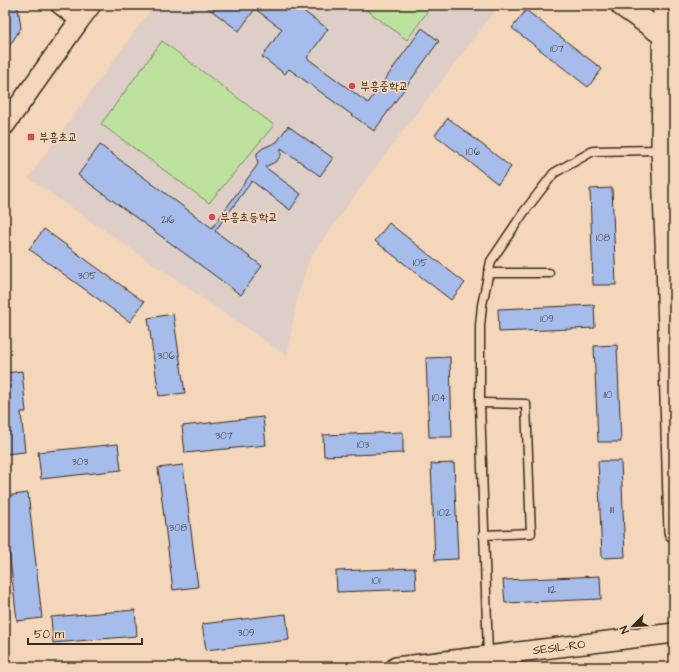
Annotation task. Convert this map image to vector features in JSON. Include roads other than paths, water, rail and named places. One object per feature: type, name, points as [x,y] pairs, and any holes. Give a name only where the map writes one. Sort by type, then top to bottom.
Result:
[{"type":"main road","points":[[622,5],[668,38]]},
{"type":"street","points":[[58,5],[79,21]]},
{"type":"street","points":[[5,125],[91,5]]},
{"type":"street","points":[[663,5],[668,38],[660,150],[670,263],[674,532]]},
{"type":"street","name":"SESIL-RO","points":[[396,667],[674,633]]},
{"type":"lane","points":[[488,656],[483,535],[480,326],[490,260],[554,173],[593,151],[660,150]]},
{"type":"lane","points":[[488,273],[549,273]]},
{"type":"lane","points":[[480,403],[526,404],[531,533],[483,535]]},
{"type":"place","name":"부흥중학교","points":[[352,86]]},
{"type":"place","name":"부흥초교","points":[[31,137]]},
{"type":"place","name":"부흥초등학교","points":[[212,217]]}]
